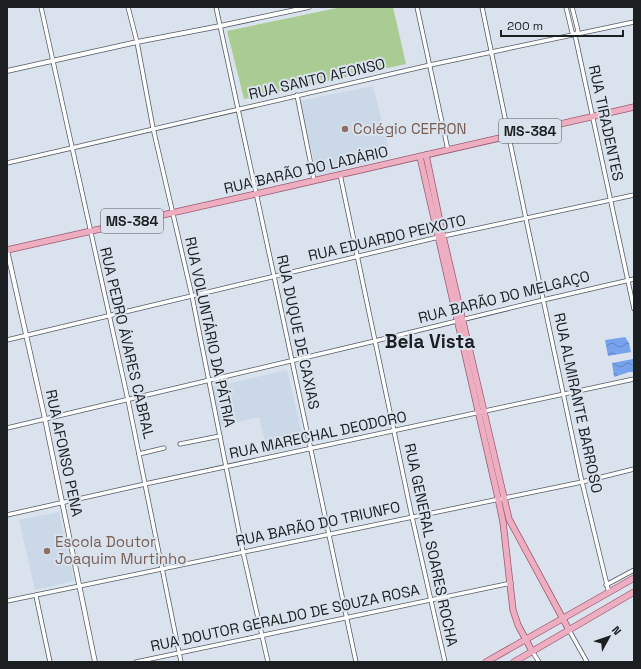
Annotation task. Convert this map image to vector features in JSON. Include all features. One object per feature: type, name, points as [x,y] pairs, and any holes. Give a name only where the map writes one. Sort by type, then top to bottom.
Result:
[{"type":"main road","name":"RUA BARÃO DO LADÁRIO","points":[[7,250],[634,107]]},
{"type":"main road","points":[[423,156],[440,237],[501,498],[515,618],[532,651]]},
{"type":"main road","points":[[501,498],[512,525],[569,630]]},
{"type":"main road","points":[[486,662],[634,578]]},
{"type":"main road","points":[[514,662],[634,592]]},
{"type":"street","name":"RUA PEDRO ÁVARES CABRAL","points":[[41,7],[89,231],[128,400],[181,662]]},
{"type":"street","name":"RUA VOLUNTÁRIO DA PÁTRIA","points":[[128,7],[137,42],[153,128],[192,296],[243,552],[268,662]]},
{"type":"street","name":"RUA DUQUE DE CAXIAS","points":[[216,7],[356,662]]},
{"type":"street","points":[[7,72],[137,42],[309,7]]},
{"type":"street","points":[[417,7],[448,150]]},
{"type":"street","name":"RUA ALMIRANTE BARROSO","points":[[482,7],[582,482],[609,593]]},
{"type":"street","name":"RUA TIRADENTES","points":[[566,7],[572,32],[575,35],[634,309]]},
{"type":"street","name":"RUA TIRADENTES","points":[[572,7],[578,31],[575,35]]},
{"type":"street","name":"RUA SANTO AFONSO","points":[[7,163],[430,65],[634,22]]},
{"type":"street","points":[[297,96],[314,180]]},
{"type":"street","name":"RUA GENERAL SOARES ROCHA","points":[[340,174],[412,517],[445,662]]},
{"type":"street","name":"RUA EDUARDO PEIXOTO","points":[[7,340],[274,276],[357,258],[440,237],[634,195]]},
{"type":"street","name":"RUA AFONSO PENA","points":[[7,250],[45,419],[95,662]]},
{"type":"street","name":"RUA BARÃO DO MELGAÇO","points":[[7,428],[634,279]]},
{"type":"street","name":"RUA MARECHAL DEODORO","points":[[7,515],[634,379]]},
{"type":"street","points":[[180,444],[220,436]]},
{"type":"street","points":[[139,454],[164,448]]},
{"type":"street","name":"RUA BARÃO DO TRIUNFO","points":[[7,601],[582,482],[634,469]]},
{"type":"street","points":[[606,585],[634,570]]},
{"type":"street","name":"RUA DOUTOR GERALDO DE SOUZA ROSA","points":[[136,662],[510,583]]},
{"type":"street","points":[[36,596],[50,662]]},
{"type":"street","points":[[569,630],[587,662]]},
{"type":"street","points":[[532,651],[539,662]]},
{"type":"shaded area","name":"Colégio CEFRON","points":[[373,86],[391,157],[318,176],[299,101]]},
{"type":"shaded area","points":[[287,370],[305,445],[268,454],[259,417],[221,426],[212,387]]},
{"type":"shaded area","name":"Escola Doutor Joaquim Murtinho","points":[[59,512],[74,581],[35,590],[19,520]]},
{"type":"green space","points":[[342,7],[393,7],[406,64],[244,99],[227,31]]},
{"type":"water","points":[[625,337],[629,343],[631,352],[608,356],[605,340]]},
{"type":"water","points":[[633,359],[634,372],[629,372],[614,377],[612,363]]},
{"type":"place","name":"Colégio CEFRON","points":[[345,129]]},
{"type":"place","name":"Escola Doutor Joaquim Murtinho","points":[[47,551]]},
{"type":"district","name":"Bela Vista","points":[[430,341]]}]
